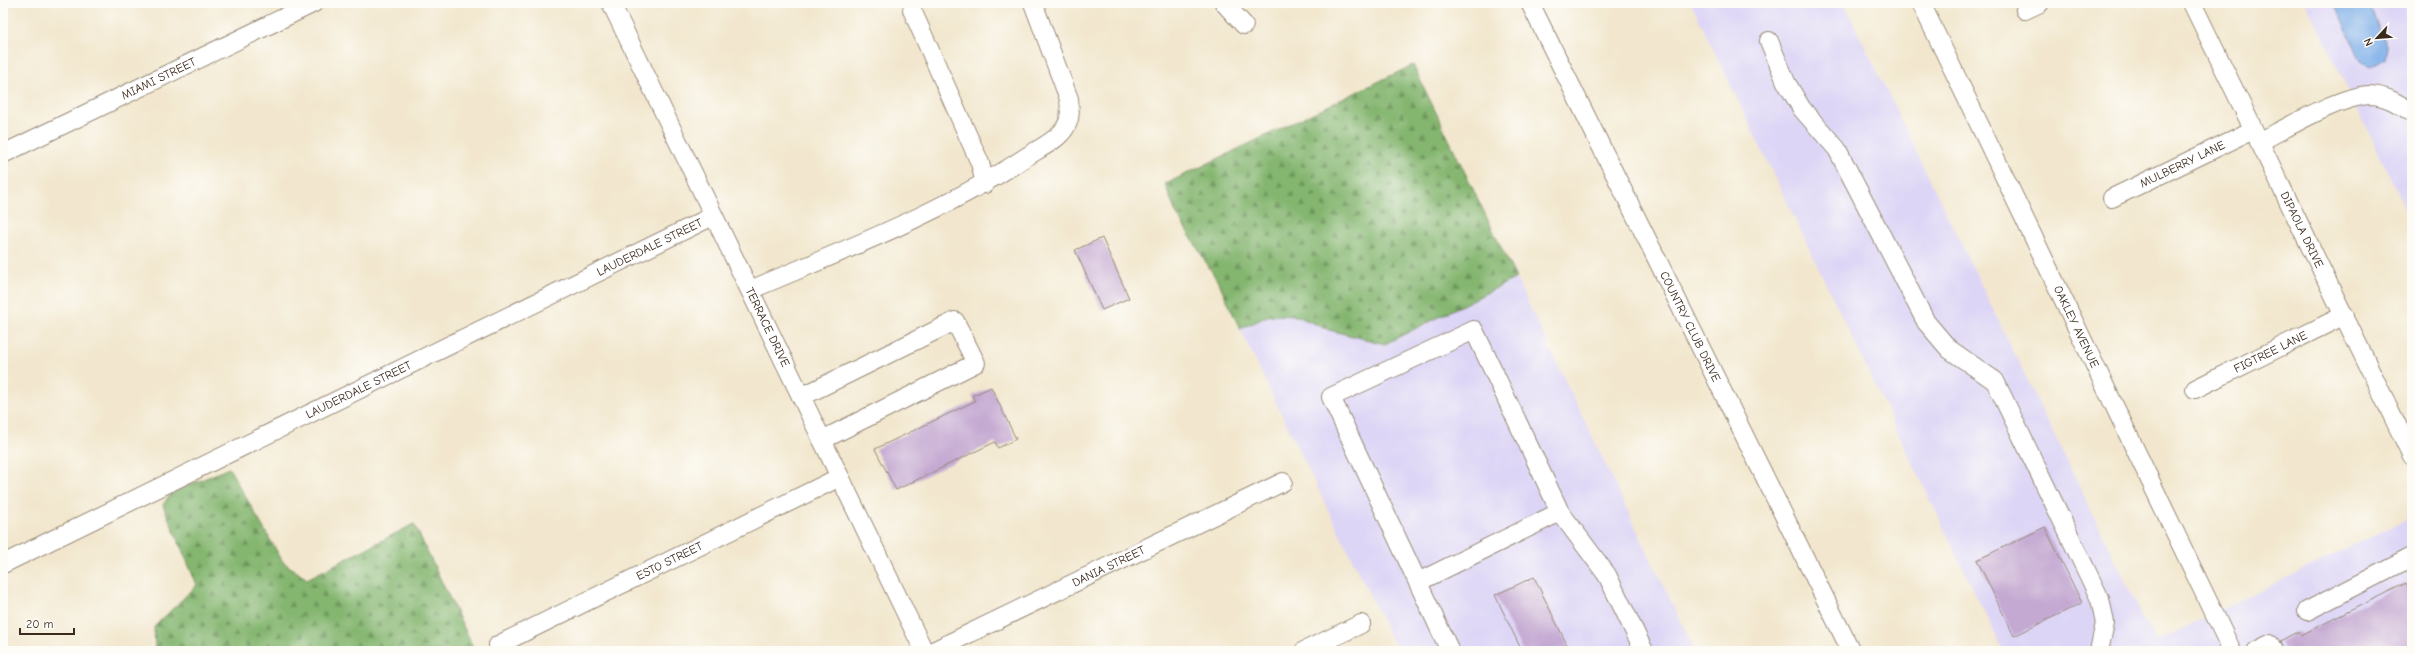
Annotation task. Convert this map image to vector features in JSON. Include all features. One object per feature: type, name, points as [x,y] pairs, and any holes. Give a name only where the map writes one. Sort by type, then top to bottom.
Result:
[{"type":"street","name":"MIAMI STREET","points":[[3,154],[314,3]]},
{"type":"street","name":"TERRACE DRIVE","points":[[611,3],[924,651]]},
{"type":"street","points":[[750,290],[921,217],[985,184],[1052,140],[1064,129],[1070,114],[1069,99],[1033,3]]},
{"type":"street","points":[[1224,3],[1244,25]]},
{"type":"street","name":"COUNTRY CLUB DRIVE","points":[[1530,3],[1851,651]]},
{"type":"street","name":"OAKLEY AVENUE","points":[[1921,3],[2232,651]]},
{"type":"street","name":"DIPAOLA DRIVE","points":[[2192,3],[2412,456]]},
{"type":"street","points":[[912,10],[980,164],[985,184]]},
{"type":"street","points":[[1769,41],[1786,82],[1802,109],[1837,149],[1926,322],[1949,349],[1995,381],[2100,600],[2105,623],[2099,651]]},
{"type":"street","name":"MULBERRY LANE","points":[[2112,198],[2256,136],[2292,125],[2357,96],[2382,97],[2412,113]]},
{"type":"street","name":"LAUDERDALE STREET","points":[[3,564],[713,216]]},
{"type":"street","name":"FIGTREE LANE","points":[[2195,389],[2345,316]]},
{"type":"street","points":[[801,397],[955,320],[976,363],[822,440]]},
{"type":"street","points":[[1450,651],[1331,398],[1474,330],[1560,512],[1607,575],[1644,651]]},
{"type":"street","name":"ESTO STREET","points":[[498,645],[840,477]]},
{"type":"street","name":"DANIA STREET","points":[[933,651],[1283,482]]},
{"type":"street","points":[[1418,582],[1560,512]]},
{"type":"street","points":[[2307,611],[2412,557]]},
{"type":"street","points":[[1304,651],[1361,624]]},
{"type":"street","points":[[2256,651],[2270,644],[2273,651]]},
{"type":"shaded area","points":[[1691,3],[1844,3],[2155,642],[2412,516],[2412,651],[2003,651]]},
{"type":"shaded area","points":[[2306,3],[2412,3],[2412,222]]},
{"type":"shaded area","points":[[1516,278],[1695,651],[1397,651],[1240,329],[1270,315],[1297,316],[1329,330],[1385,344]]},
{"type":"green space","points":[[1413,65],[1516,278],[1385,344],[1329,330],[1297,316],[1270,315],[1240,329],[1220,285],[1176,213],[1165,184]]},
{"type":"green space","points":[[229,468],[283,562],[307,579],[414,524],[475,651],[155,651],[154,627],[197,585],[163,505],[171,493]]},
{"type":"water","points":[[2334,3],[2368,3],[2387,47],[2385,59],[2371,67],[2361,61]]},
{"type":"building","points":[[1102,238],[1129,298],[1102,310],[1075,250]]},
{"type":"building","points":[[991,387],[1016,439],[998,448],[995,442],[896,490],[875,449],[975,401],[972,396]]},
{"type":"building","points":[[2045,527],[2082,603],[2014,636],[1977,560]]},
{"type":"building","points":[[1534,577],[1570,651],[1522,651],[1495,595]]},
{"type":"building","points":[[2406,583],[2412,596],[2412,651],[2283,651],[2280,641],[2299,631],[2301,635]]}]
